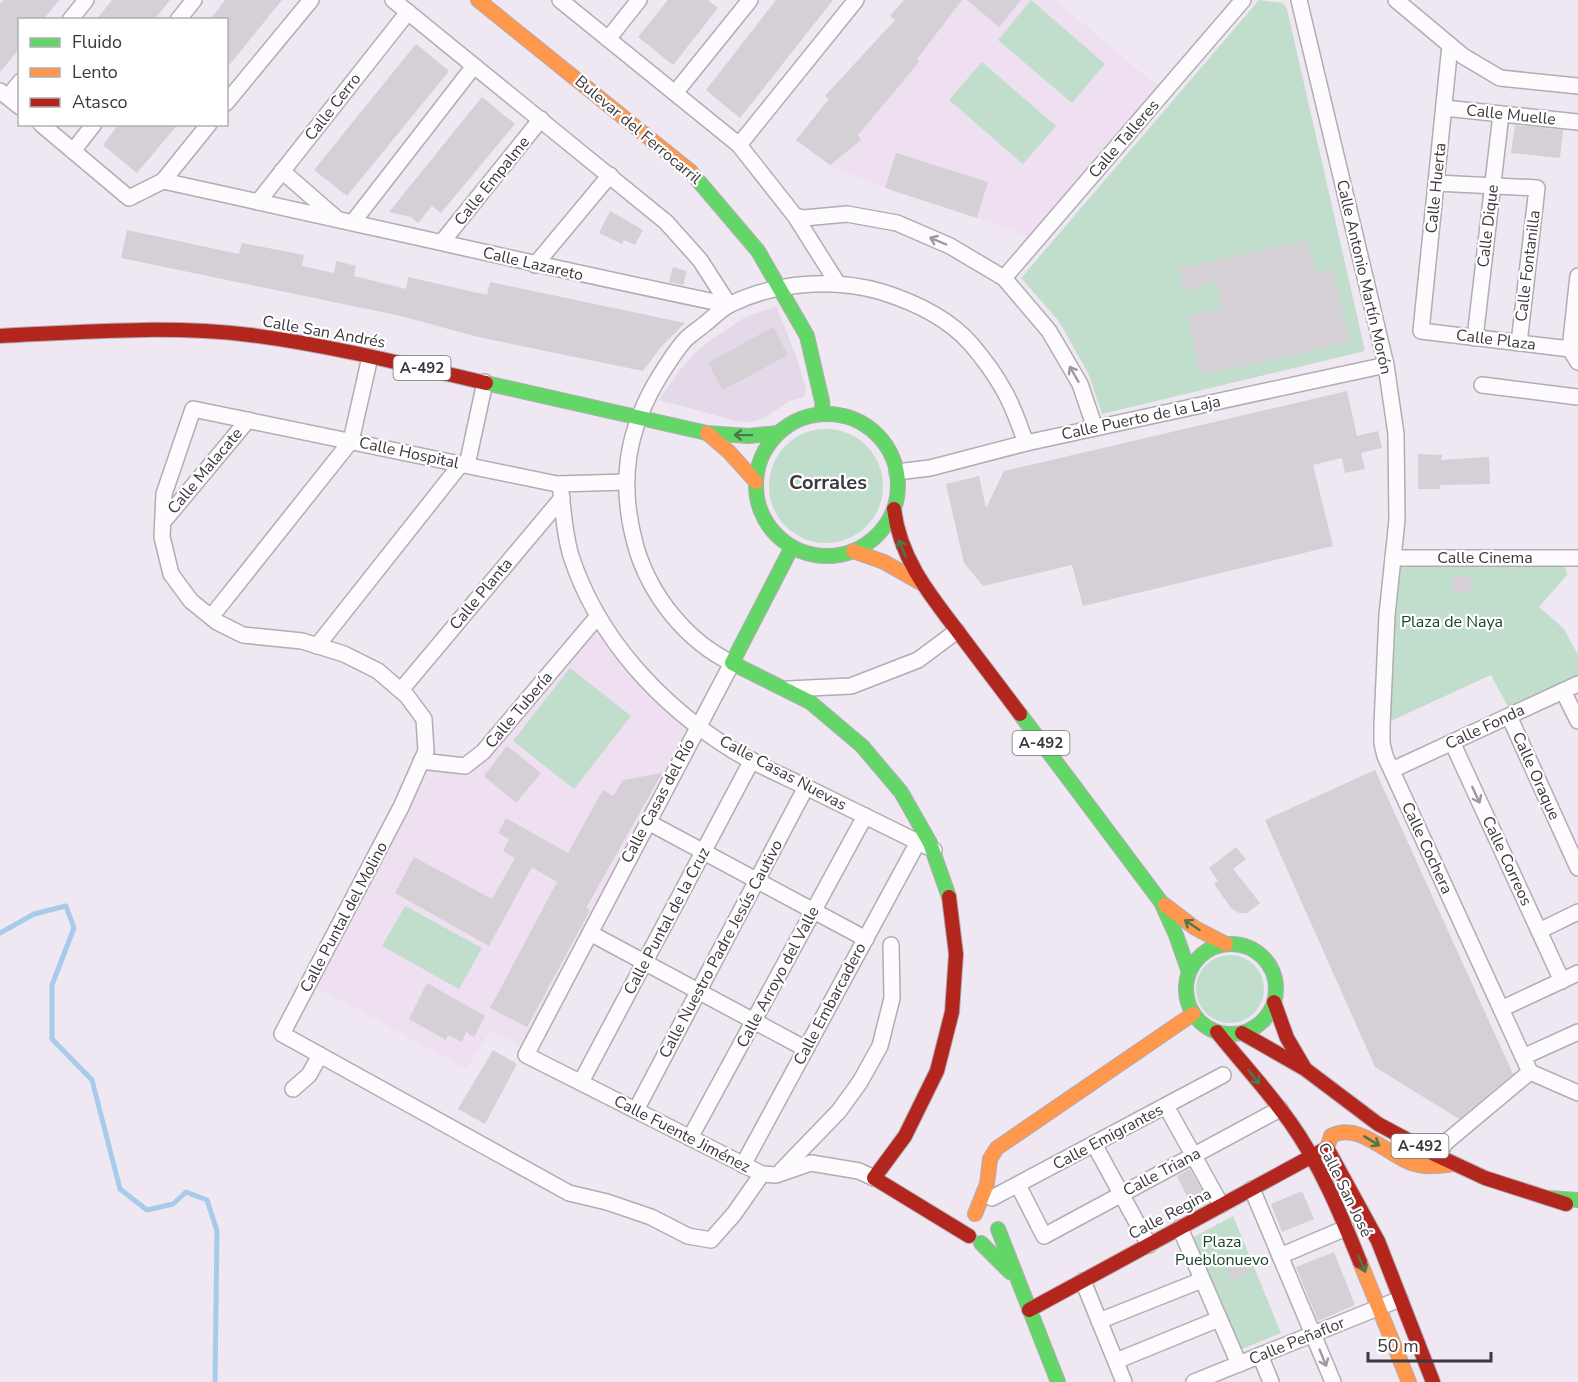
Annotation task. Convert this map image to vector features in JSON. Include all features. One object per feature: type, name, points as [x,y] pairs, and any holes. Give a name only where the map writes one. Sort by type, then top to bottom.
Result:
[{"type":"main road","name":"Bulevar del Ferrocarril","points":[[478,0],[695,175],[758,251],[807,336],[823,414]]},
{"type":"main road","name":"Calle San Andrés","points":[[0,336],[134,329],[249,335],[370,357],[638,416],[707,434],[748,436],[778,434]]},
{"type":"main road","name":"A-492","points":[[823,414],[852,419],[873,431],[888,449],[897,472],[898,491],[894,509],[884,527],[870,542],[853,552],[832,556],[811,555],[792,547],[776,535],[764,520],[758,501],[756,482],[759,464],[767,448],[778,434],[793,423],[810,416],[823,414]]},
{"type":"main road","name":"Calle San Andrés","points":[[707,434],[729,452],[756,482]]},
{"type":"main road","name":"A-492","points":[[894,509],[899,541],[921,583],[1161,902],[1189,972],[1186,994],[1193,1014]]},
{"type":"main road","name":"Calle Casas del Río","points":[[732,663],[792,547]]},
{"type":"main road","name":"A-492","points":[[853,552],[884,562],[921,583]]},
{"type":"main road","points":[[732,663],[811,702],[849,732],[875,757],[906,796],[934,850],[948,891],[957,937],[957,986],[951,1020],[929,1091],[909,1130],[874,1178],[975,1239],[1017,1279]]},
{"type":"main road","name":"A-492","points":[[1161,902],[1195,928],[1226,944],[1245,946],[1268,963],[1276,987],[1274,1002],[1287,1038],[1305,1069]]},
{"type":"main road","points":[[1189,972],[1204,953],[1226,944]]},
{"type":"main road","points":[[1242,1033],[1256,1026],[1267,1016],[1274,1002]]},
{"type":"main road","points":[[975,1239],[967,1226],[984,1207],[990,1160],[997,1148],[1193,1014],[1208,1028],[1217,1032]]},
{"type":"main road","name":"A-492","points":[[1217,1032],[1242,1033],[1305,1069],[1378,1124],[1453,1164],[1517,1189],[1578,1209]]},
{"type":"main road","name":"Calle San José","points":[[1217,1032],[1290,1122],[1311,1157],[1346,1228],[1409,1382]]},
{"type":"main road","name":"Calle Regina","points":[[1029,1310],[1327,1148],[1328,1139],[1334,1132],[1341,1130],[1359,1134],[1409,1163],[1427,1167],[1453,1164]]},
{"type":"main road","name":"Calle San José","points":[[1327,1148],[1377,1240],[1433,1382]]},
{"type":"main road","points":[[1548,1198],[1578,1200]]},
{"type":"main road","points":[[940,1217],[947,1219],[984,1207]]},
{"type":"main road","points":[[984,1207],[998,1224],[998,1230],[1058,1382]]},
{"type":"main road","points":[[975,1239],[990,1241],[998,1230]]},
{"type":"street","points":[[72,18],[86,0]]},
{"type":"street","points":[[180,18],[194,0]]},
{"type":"street","points":[[228,101],[311,0]]},
{"type":"street","points":[[393,0],[666,222],[700,260],[729,305]]},
{"type":"street","points":[[560,0],[739,145],[795,216],[838,284]]},
{"type":"street","points":[[608,39],[639,0]]},
{"type":"street","points":[[675,93],[750,0]]},
{"type":"street","points":[[739,145],[856,0]]},
{"type":"street","name":"Calle Talleres","points":[[1004,278],[1243,0]]},
{"type":"street","name":"Calle Antonio Martín Morón","points":[[1299,0],[1386,365],[1396,434],[1397,520],[1393,558]]},
{"type":"street","points":[[1396,0],[1463,56],[1500,78],[1578,86]]},
{"type":"street","name":"Calle Cerro","points":[[258,202],[408,12]]},
{"type":"street","name":"Calle Huerta","points":[[1421,331],[1450,45]]},
{"type":"street","points":[[345,221],[474,66]]},
{"type":"street","points":[[9,98],[18,85]]},
{"type":"street","name":"Calle Muelle","points":[[1444,108],[1578,122]]},
{"type":"street","name":"Calle Dique","points":[[1475,338],[1501,114]]},
{"type":"street","name":"Calle Empalme","points":[[442,242],[541,119]]},
{"type":"street","points":[[43,126],[129,198],[163,181],[207,126]]},
{"type":"street","points":[[73,151],[92,126]]},
{"type":"street","name":"Calle Lazareto","points":[[282,171],[345,221]]},
{"type":"street","points":[[535,265],[610,175]]},
{"type":"street","name":"Calle Lazareto","points":[[163,181],[442,242],[535,265],[729,305]]},
{"type":"street","points":[[1436,183],[1493,186]]},
{"type":"street","name":"Calle Fontanilla","points":[[1493,186],[1538,188],[1519,343]]},
{"type":"street","points":[[795,216],[804,218],[847,214],[897,223],[950,246],[1004,278],[1049,331],[1080,384],[1095,428]]},
{"type":"street","points":[[1574,355],[1578,276]]},
{"type":"street","points":[[732,663],[718,656],[688,632],[663,603],[642,567],[628,520],[627,482],[629,449],[638,416],[668,363],[685,340],[729,305],[780,287],[838,284],[868,288],[905,299],[943,320],[971,344],[1003,389],[1026,443]]},
{"type":"street","name":"Calle Plaza","points":[[1421,331],[1519,343],[1574,355]]},
{"type":"street","points":[[212,618],[351,441],[370,357]]},
{"type":"street","name":"Calle Puerto de la Laja","points":[[897,472],[930,468],[1026,443],[1386,365]]},
{"type":"street","points":[[317,646],[464,465],[484,382]]},
{"type":"street","points":[[1482,385],[1578,397]]},
{"type":"street","name":"Calle Hospital","points":[[193,409],[464,465],[561,491],[627,482]]},
{"type":"street","name":"Calle Puntal del Molino","points":[[193,409],[164,494],[162,537],[171,574],[191,601],[212,618],[243,635],[302,641],[344,654],[378,671],[401,690],[424,719],[426,751],[401,807],[282,1034],[569,1193],[651,1216],[688,1236],[711,1240],[769,1175]]},
{"type":"street","name":"Calle Malacate","points":[[163,522],[248,420]]},
{"type":"street","name":"Calle Casas Nuevas","points":[[561,491],[571,555],[598,616],[627,659],[667,701],[736,752],[934,850]]},
{"type":"street","name":"Calle Planta","points":[[401,690],[561,491]]},
{"type":"street","name":"Calle Cinema","points":[[1393,558],[1578,558]]},
{"type":"street","name":"Calle Cochera","points":[[1393,558],[1382,744],[1530,1072]]},
{"type":"street","name":"Calle Tubería","points":[[421,761],[465,766],[483,752],[598,616]]},
{"type":"street","points":[[785,689],[851,686],[918,660],[957,632]]},
{"type":"street","name":"Calle Casas del Río","points":[[526,1055],[732,663]]},
{"type":"street","name":"Calle Fonda","points":[[1392,770],[1578,684]]},
{"type":"street","points":[[1563,691],[1578,721]]},
{"type":"street","name":"Calle Oraque","points":[[1509,716],[1574,850],[1578,868]]},
{"type":"street","name":"Calle Correos","points":[[1452,742],[1562,981]]},
{"type":"street","name":"Calle Puntal de la Cruz","points":[[581,1082],[752,760]]},
{"type":"street","name":"Calle Nuestro Padre Jesús Cautivo","points":[[636,1110],[806,787]]},
{"type":"street","name":"Calle Arroyo del Valle","points":[[690,1138],[865,816]]},
{"type":"street","points":[[648,822],[866,939]]},
{"type":"street","name":"Calle Embarcadero","points":[[743,1165],[918,842]]},
{"type":"street","points":[[1539,931],[1578,912]]},
{"type":"street","points":[[590,933],[806,1049]]},
{"type":"street","points":[[769,1175],[839,1112],[860,1082],[880,1046],[892,998],[891,945]]},
{"type":"street","points":[[1501,1009],[1578,973]]},
{"type":"street","points":[[1523,1057],[1578,1032]]},
{"type":"street","points":[[293,1089],[309,1075],[320,1055]]},
{"type":"street","name":"Calle Fuente Jiménez","points":[[526,1055],[743,1165],[769,1175]]},
{"type":"street","points":[[1438,1156],[1445,1143],[1530,1072],[1578,1093]]},
{"type":"street","name":"Calle Emigrantes","points":[[984,1207],[1018,1185],[1223,1075]]},
{"type":"street","points":[[1166,1106],[1221,1205]]},
{"type":"street","name":"Calle Triana","points":[[1018,1185],[1044,1236],[1280,1109]]},
{"type":"street","points":[[1094,1144],[1149,1245]]},
{"type":"street","points":[[769,1175],[811,1163],[859,1171],[874,1178]]},
{"type":"street","points":[[1252,1189],[1333,1382]]},
{"type":"street","points":[[1180,1228],[1239,1364]]},
{"type":"street","points":[[1280,1256],[1346,1228]]},
{"type":"street","points":[[1099,1321],[1202,1280]]},
{"type":"street","points":[[1083,1281],[1124,1382]]},
{"type":"street","name":"Calle Peñaflor","points":[[1194,1382],[1211,1379],[1260,1355],[1400,1299]]},
{"type":"street","points":[[1116,1361],[1219,1319]]},
{"type":"street","points":[[1260,1355],[1272,1382]]},
{"type":"shaded area","points":[[904,0],[1055,0],[1164,92],[1037,239],[885,188],[833,167],[796,140],[829,100],[825,96],[895,20],[890,16]]},
{"type":"shaded area","points":[[776,306],[806,388],[804,397],[790,401],[763,419],[749,422],[736,421],[659,400],[683,366],[697,351],[744,318]]},
{"type":"shaded area","points":[[598,616],[698,726],[529,1049],[490,1030],[467,1069],[309,983],[421,761],[464,766]]},
{"type":"green space","points":[[1031,0],[1105,64],[1072,103],[998,40]]},
{"type":"green space","points":[[1259,0],[1283,3],[1287,9],[1365,351],[1102,414],[1088,373],[1058,320],[1021,278]]},
{"type":"green space","points":[[982,62],[1056,126],[1023,164],[949,100]]},
{"type":"green space","points":[[826,429],[848,433],[858,438],[874,454],[879,464],[883,486],[879,508],[874,518],[858,534],[848,539],[826,543],[804,539],[794,534],[778,518],[773,508],[769,486],[773,464],[778,454],[794,438],[804,433]]},
{"type":"green space","name":"Plaza de Naya","points":[[1393,558],[1564,558],[1567,575],[1539,607],[1564,629],[1578,655],[1578,684],[1512,714],[1491,675],[1382,725]]},
{"type":"green space","points":[[570,668],[631,716],[574,789],[513,741]]},
{"type":"green space","points":[[405,906],[482,948],[459,989],[382,946]]},
{"type":"green space","points":[[1223,955],[1237,955],[1249,960],[1259,970],[1264,989],[1259,1008],[1249,1018],[1237,1023],[1223,1023],[1211,1018],[1201,1008],[1196,996],[1196,982],[1201,970],[1211,960]]},
{"type":"green space","name":"Plaza Pueblonuevo","points":[[1233,1216],[1281,1333],[1237,1351],[1190,1239]]},
{"type":"building","points":[[3,0],[59,0],[45,18],[18,18],[18,50],[0,72],[0,4]]},
{"type":"building","points":[[112,0],[170,0],[156,18],[98,18]]},
{"type":"building","points":[[225,0],[282,0],[228,67],[228,18],[212,18]]},
{"type":"building","points":[[668,0],[708,0],[718,8],[673,65],[638,37]]},
{"type":"building","points":[[776,0],[833,0],[740,118],[706,90]]},
{"type":"building","points":[[904,0],[962,0],[917,59],[919,62],[858,135],[861,140],[830,165],[796,140],[829,99],[825,96],[895,20],[890,16]]},
{"type":"building","points":[[967,0],[1021,0],[999,27]]},
{"type":"building","points":[[416,44],[449,71],[347,196],[314,170]]},
{"type":"building","points":[[482,97],[515,124],[441,213],[432,206],[418,223],[411,217],[389,212]]},
{"type":"building","points":[[1515,125],[1563,130],[1560,158],[1511,153]]},
{"type":"building","points":[[117,126],[176,126],[137,173],[103,145]]},
{"type":"building","points":[[896,153],[988,182],[977,218],[885,188]]},
{"type":"building","points":[[610,211],[643,230],[635,245],[624,240],[622,244],[599,233]]},
{"type":"building","points":[[127,230],[239,254],[242,243],[304,255],[302,266],[334,273],[336,261],[356,266],[354,276],[406,289],[408,277],[487,295],[490,282],[685,323],[660,348],[643,371],[478,337],[401,316],[121,258]]},
{"type":"building","points":[[1307,240],[1316,272],[1332,268],[1350,342],[1200,374],[1188,316],[1222,309],[1216,282],[1184,291],[1179,269]]},
{"type":"building","points":[[673,267],[687,271],[683,285],[669,282]]},
{"type":"building","points":[[773,327],[788,355],[723,390],[708,363]]},
{"type":"building","points":[[1347,391],[1357,436],[1378,431],[1382,448],[1361,453],[1365,469],[1345,473],[1342,458],[1313,465],[1333,546],[1083,606],[1072,565],[983,586],[964,563],[946,484],[979,476],[986,508],[1004,471]]},
{"type":"building","points":[[1418,454],[1442,455],[1441,460],[1489,457],[1490,484],[1440,485],[1440,489],[1418,489]]},
{"type":"building","points":[[1454,576],[1471,576],[1471,592],[1452,592]]},
{"type":"building","points":[[507,746],[541,773],[516,803],[484,776]]},
{"type":"building","points":[[1375,770],[1513,1074],[1459,1119],[1375,1067],[1265,820]]},
{"type":"building","points":[[662,773],[586,908],[590,910],[527,1027],[490,1008],[557,882],[532,867],[489,946],[395,893],[414,857],[492,899],[515,858],[503,851],[509,839],[498,833],[506,818],[568,853],[603,790],[613,796],[623,780]]},
{"type":"building","points":[[1236,847],[1246,859],[1233,869],[1260,903],[1247,913],[1239,913],[1231,908],[1214,884],[1218,881],[1209,868]]},
{"type":"building","points":[[427,983],[485,1016],[474,1037],[466,1032],[462,1042],[448,1035],[446,1040],[409,1019]]},
{"type":"building","points":[[493,1050],[517,1064],[485,1124],[458,1109]]},
{"type":"building","points":[[1190,1169],[1207,1199],[1192,1207],[1177,1176]]},
{"type":"building","points":[[1302,1191],[1314,1219],[1282,1232],[1271,1204]]},
{"type":"building","points":[[1334,1252],[1355,1305],[1318,1321],[1296,1267]]},
{"type":"building","points":[[1241,1258],[1242,1260],[1249,1258],[1253,1270],[1232,1281],[1225,1264]]},
{"type":"waterway","points":[[0,933],[34,914],[66,906],[74,928],[52,985],[52,1039],[92,1080],[120,1189],[147,1210],[173,1204],[186,1192],[207,1200],[217,1231],[215,1382]]},
{"type":"traffic: fast","points":[[690,171],[758,251],[807,336],[823,414]]},
{"type":"traffic: fast","points":[[486,383],[707,433],[748,436],[778,433]]},
{"type":"traffic: fast","points":[[827,414],[854,420],[877,435],[892,458],[898,485],[892,512],[877,535],[854,550],[827,556],[800,550],[777,535],[762,512],[756,485],[762,458],[777,435],[800,420],[827,414]]},
{"type":"traffic: fast","points":[[792,547],[732,663],[810,702],[862,746],[901,792],[930,843],[949,897]]},
{"type":"traffic: fast","points":[[1020,714],[1161,902],[1189,972]]},
{"type":"traffic: fast","points":[[1231,944],[1248,948],[1263,957],[1272,972],[1276,989],[1272,1006],[1263,1021],[1248,1030],[1231,1034],[1214,1030],[1199,1021],[1190,1006],[1186,989],[1190,972],[1199,957],[1214,948],[1231,944]]},
{"type":"traffic: fast","points":[[1548,1198],[1578,1200]]},
{"type":"traffic: fast","points":[[998,1229],[1058,1382]]},
{"type":"traffic: fast","points":[[981,1243],[1010,1272]]},
{"type":"traffic: slow","points":[[478,0],[690,171]]},
{"type":"traffic: slow","points":[[707,433],[729,452],[756,482]]},
{"type":"traffic: slow","points":[[853,551],[884,562],[921,583]]},
{"type":"traffic: slow","points":[[1165,905],[1195,928],[1226,944]]},
{"type":"traffic: slow","points":[[975,1214],[987,1184],[990,1159],[997,1148],[1193,1014]]},
{"type":"traffic: slow","points":[[1327,1148],[1331,1136],[1341,1132],[1351,1133],[1372,1140],[1416,1165],[1453,1164]]},
{"type":"traffic: slow","points":[[1360,1262],[1409,1382]]},
{"type":"traffic: jam","points":[[0,336],[94,331],[219,332],[280,339],[339,350],[486,383]]},
{"type":"traffic: jam","points":[[894,509],[903,544],[918,576],[937,605],[1020,714]]},
{"type":"traffic: jam","points":[[949,897],[956,954],[952,1012],[937,1071],[905,1136],[874,1178],[969,1236]]},
{"type":"traffic: jam","points":[[1274,1002],[1287,1038],[1304,1067]]},
{"type":"traffic: jam","points":[[1217,1032],[1273,1099],[1301,1138],[1329,1190],[1360,1262]]},
{"type":"traffic: jam","points":[[1242,1033],[1305,1069],[1378,1124],[1438,1156],[1485,1178],[1566,1204]]},
{"type":"traffic: jam","points":[[1327,1148],[1378,1241],[1433,1382]]},
{"type":"traffic: jam","points":[[1029,1310],[1327,1148]]},
{"type":"district","name":"Corrales","points":[[828,482]]}]
